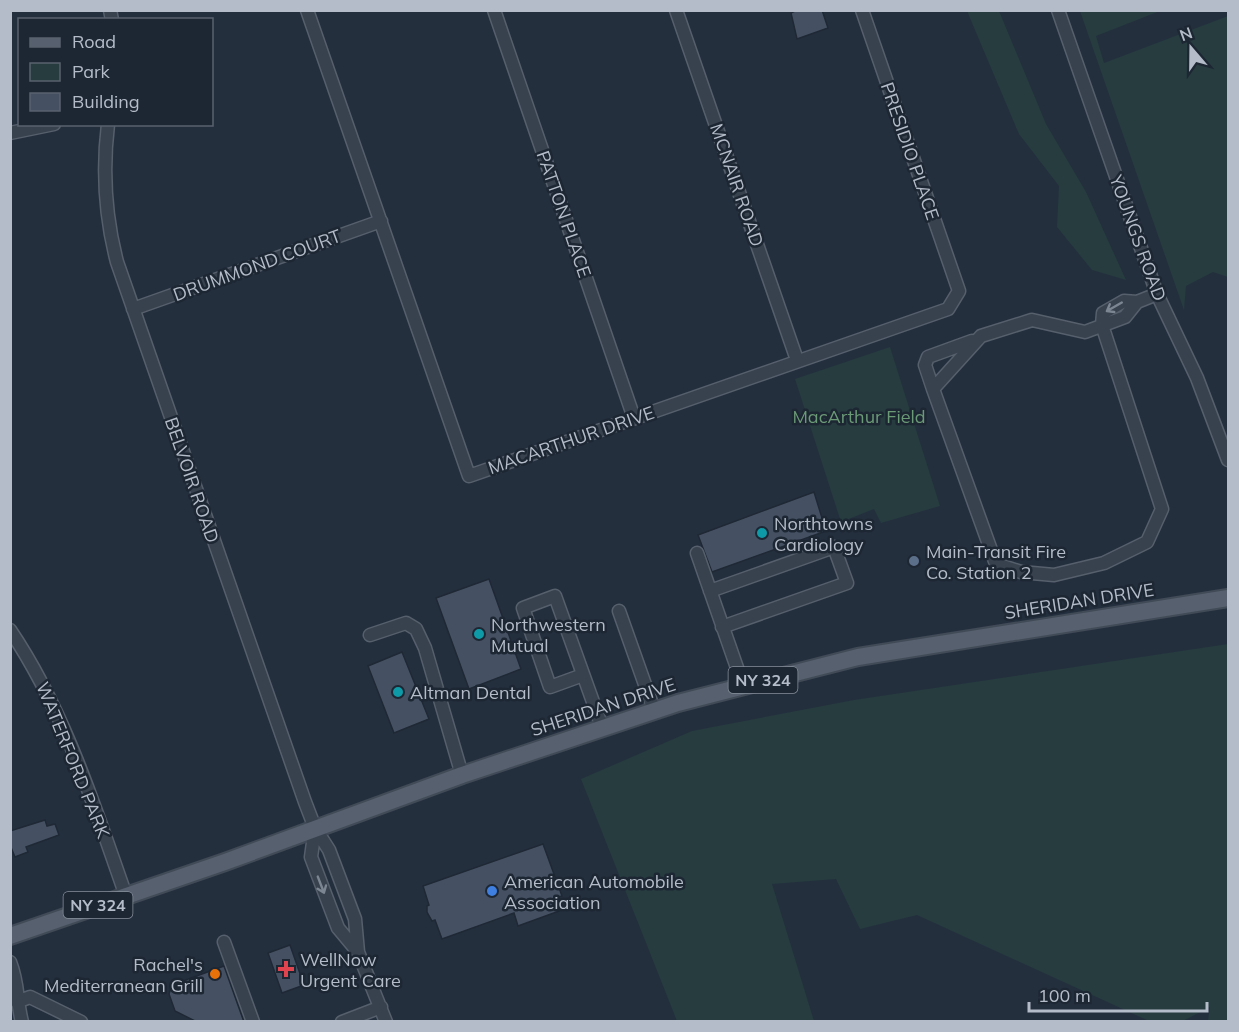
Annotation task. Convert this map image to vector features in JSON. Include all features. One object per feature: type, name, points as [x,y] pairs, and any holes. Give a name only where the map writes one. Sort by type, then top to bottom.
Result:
[{"type":"main road","name":"SHERIDAN DRIVE","points":[[10,936],[602,727],[743,685],[913,647],[1228,598]]},
{"type":"street","name":"MACARTHUR DRIVE","points":[[307,10],[469,476],[948,309],[959,291]]},
{"type":"street","name":"PATTON PLACE","points":[[494,10],[634,418]]},
{"type":"street","name":"MCNAIR ROAD","points":[[676,10],[797,360]]},
{"type":"street","name":"PRESIDIO PLACE","points":[[862,10],[959,291]]},
{"type":"street","name":"YOUNGS ROAD","points":[[1058,10],[1157,294],[1197,378],[1228,460]]},
{"type":"street","points":[[10,133],[44,126]]},
{"type":"street","name":"BELVOIR ROAD","points":[[107,126],[105,204],[117,262],[216,552],[315,828],[329,850],[355,919],[358,952]]},
{"type":"street","name":"DRUMMOND COURT","points":[[133,309],[381,221]]},
{"type":"street","points":[[1102,325],[1085,332],[1032,320],[981,336],[957,348],[928,357],[925,365],[996,564],[1021,572],[1054,575],[1104,563],[1147,542],[1162,509],[1102,325],[1103,313],[1124,301],[1137,302],[1157,294]]},
{"type":"street","points":[[933,389],[981,336]]},
{"type":"street","points":[[710,591],[834,547],[847,583],[722,627]]},
{"type":"street","points":[[697,553],[743,685]]},
{"type":"street","points":[[584,675],[550,687],[523,608],[555,596],[584,675],[602,727]]},
{"type":"street","points":[[619,611],[654,710]]},
{"type":"street","points":[[370,634],[406,622],[416,629],[425,648],[462,775]]},
{"type":"street","name":"WATERFORD PARK","points":[[10,630],[34,666],[85,782],[126,896]]},
{"type":"street","points":[[315,828],[311,857],[338,928],[358,952],[386,1022]]},
{"type":"street","points":[[224,942],[253,1022]]},
{"type":"street","points":[[10,962],[18,983],[14,998],[22,1022]]},
{"type":"street","points":[[14,998],[30,997],[81,1022]]},
{"type":"street","points":[[342,1022],[381,1008]]},
{"type":"green space","points":[[967,11],[999,11],[1046,124],[1086,192],[1126,280],[1092,270],[1057,227],[1059,186],[1019,134]]},
{"type":"green space","points":[[1080,11],[1160,11],[1096,36],[1104,63],[1228,16],[1228,277],[1213,272],[1186,286],[1184,310]]},
{"type":"green space","name":"MacArthur Field","points":[[890,347],[940,506],[881,523],[874,509],[841,522],[795,379]]},
{"type":"green space","points":[[1228,644],[1228,1021],[1208,1021],[1210,1007],[1183,1021],[1149,1021],[917,915],[860,929],[836,879],[772,884],[814,1021],[677,1021],[581,779],[692,731],[854,700]]},
{"type":"building","points":[[797,10],[822,10],[828,28],[797,39],[791,13]]},
{"type":"building","name":"Northtowns Cardiology","points":[[814,492],[826,531],[712,572],[698,535]]},
{"type":"building","name":"Northwestern Mutual","points":[[489,579],[521,669],[469,689],[436,598]]},
{"type":"building","name":"Altman Dental","points":[[402,652],[429,719],[394,733],[368,666]]},
{"type":"building","points":[[45,820],[47,826],[55,824],[59,835],[26,847],[28,852],[15,857],[10,845],[10,831]]},
{"type":"building","name":"American Automobile Association","points":[[543,844],[562,896],[558,897],[562,910],[518,926],[514,913],[442,939],[435,920],[432,921],[427,912],[429,905],[423,886]]},
{"type":"building","name":"WellNow Urgent Care","points":[[290,945],[304,985],[282,993],[268,953]]},
{"type":"building","points":[[224,966],[244,1022],[197,1022],[175,1011],[169,994],[171,988],[181,985],[180,982]]},
{"type":"place","name":"Northtowns Cardiology","points":[[762,533]]},
{"type":"place","name":"Main-Transit Fire Co. Station 2","points":[[914,561]]},
{"type":"place","name":"Northwestern Mutual","points":[[479,634]]},
{"type":"place","name":"Altman Dental","points":[[398,692]]},
{"type":"place","name":"American Automobile Association","points":[[492,891]]},
{"type":"place","name":"WellNow Urgent Care","points":[[286,969]]},
{"type":"place","name":"Rachel's Mediterranean Grill","points":[[215,974]]}]
